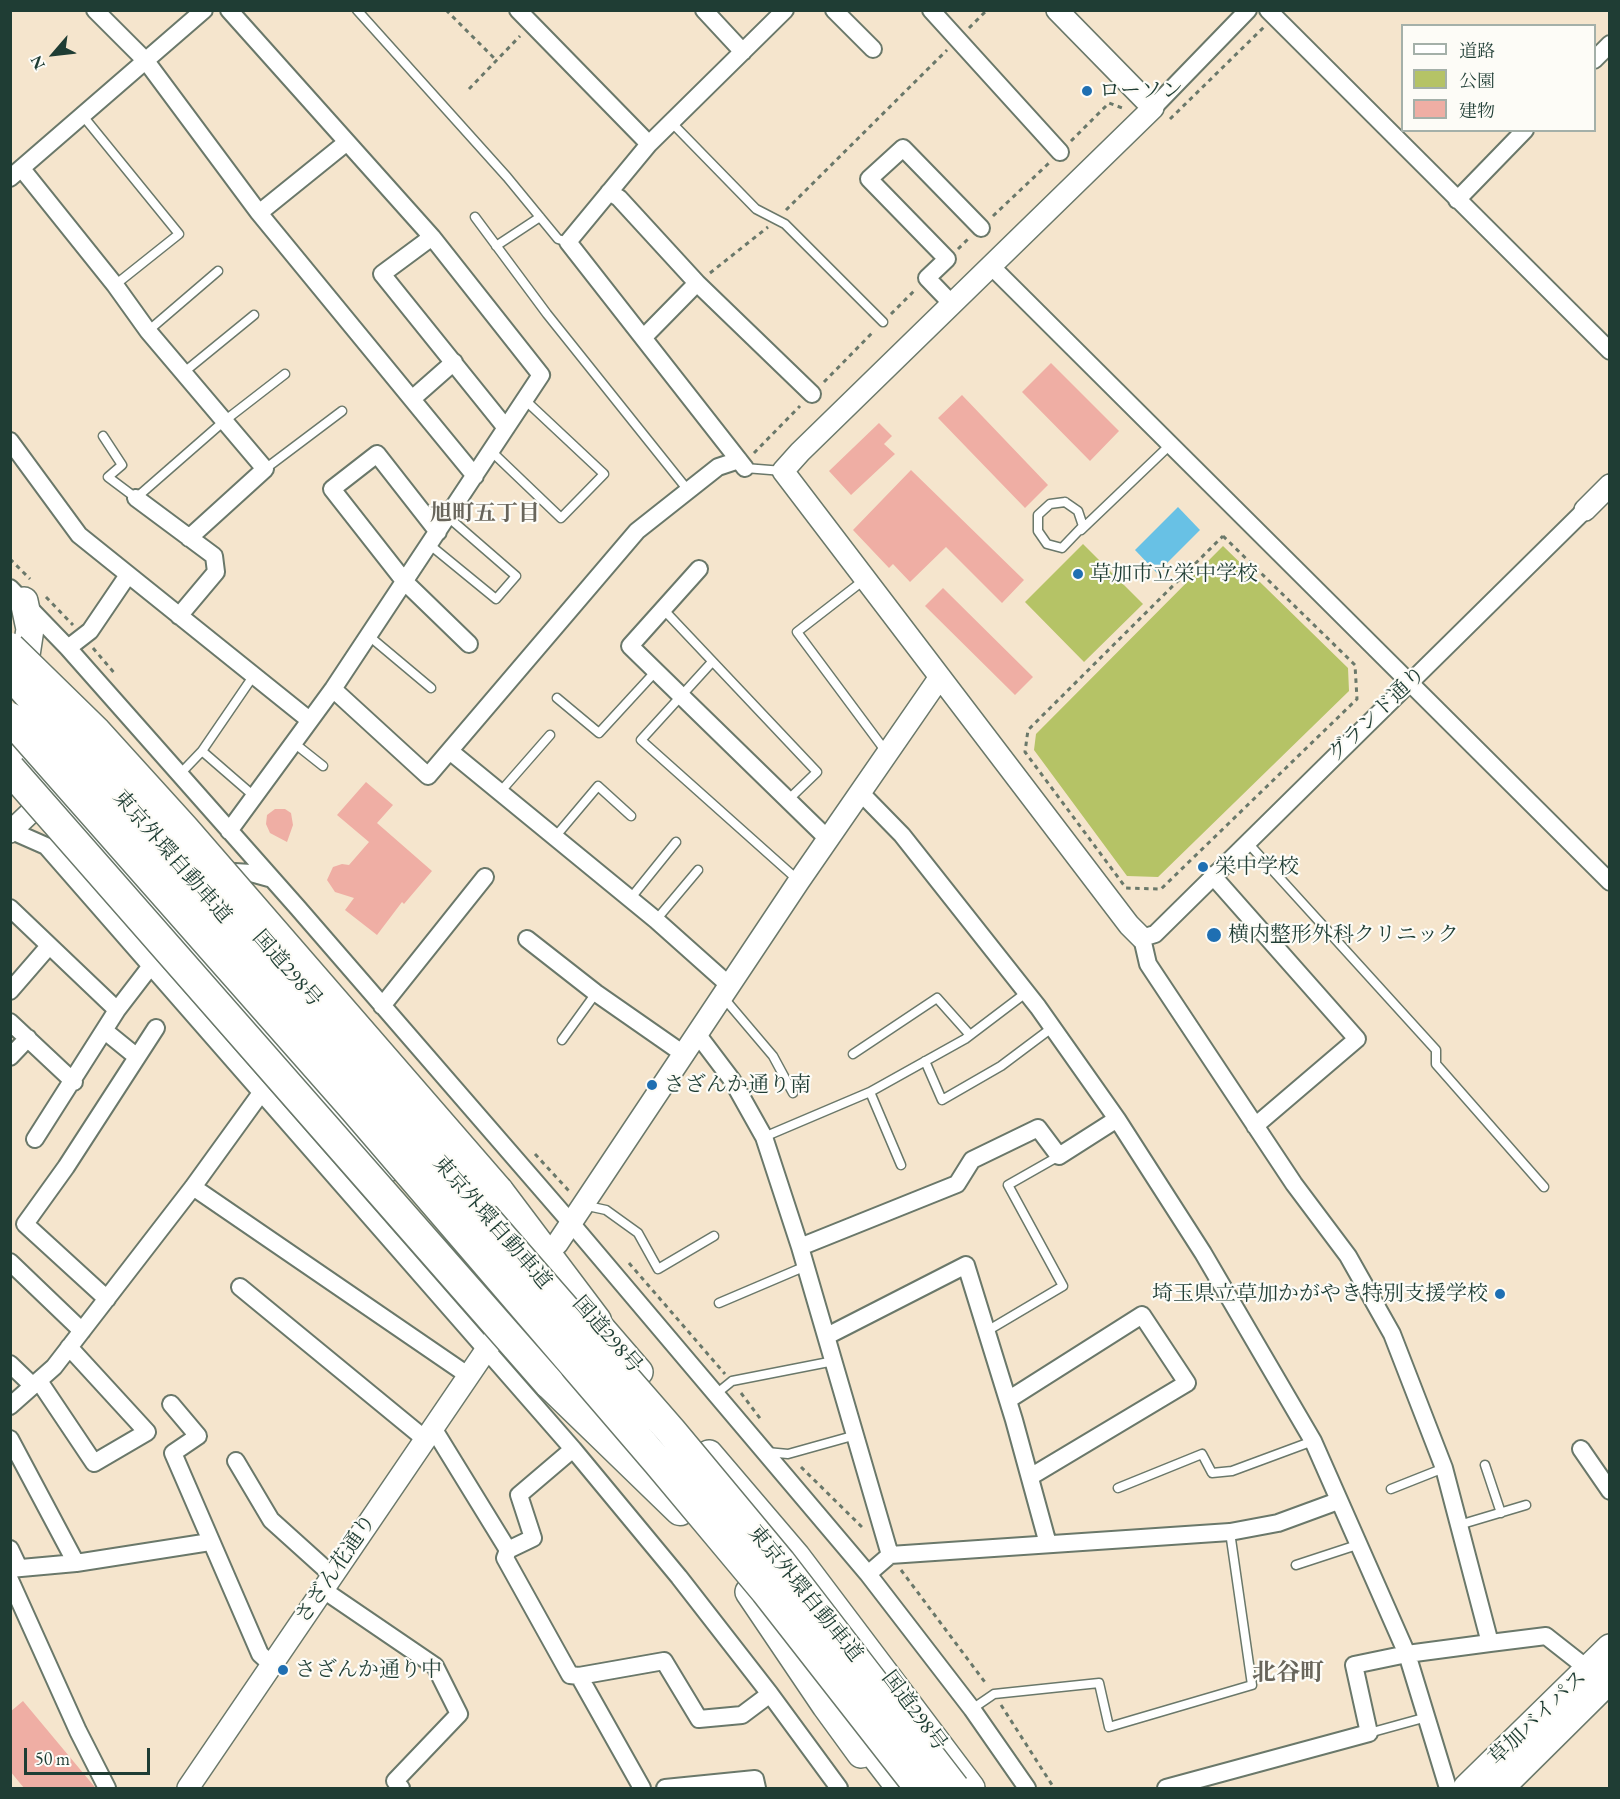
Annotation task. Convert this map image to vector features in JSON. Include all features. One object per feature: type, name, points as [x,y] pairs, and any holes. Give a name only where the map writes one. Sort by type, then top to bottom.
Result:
[{"type":"highway","points":[[17,595],[30,629],[14,660],[96,732],[184,829],[498,1191],[596,1321]]},
{"type":"highway","name":"国道298号","points":[[14,660],[97,751],[596,1321],[796,1556],[971,1788]]},
{"type":"highway","name":"東京外環自動車道","points":[[14,660],[788,1571],[954,1788]]},
{"type":"highway","name":"東京外環自動車道","points":[[10,718],[354,1108],[658,1462],[794,1626],[920,1788]]},
{"type":"highway","points":[[10,741],[366,1144],[680,1510],[749,1592],[900,1788]]},
{"type":"highway","points":[[10,769],[549,1383],[680,1510]]},
{"type":"highway","points":[[796,1556],[874,1643],[946,1734],[984,1788]]},
{"type":"highway","points":[[749,1592],[826,1706],[887,1788]]},
{"type":"highway","name":"草加バイパス","points":[[1500,1788],[1604,1677],[1610,1648]]},
{"type":"highway","name":"草加バイパス","points":[[1467,1788],[1604,1677]]},
{"type":"street","points":[[95,10],[146,61],[259,213],[475,476]]},
{"type":"street","points":[[189,538],[265,469],[148,331],[115,285],[16,174],[204,10]]},
{"type":"street","points":[[229,10],[432,237],[541,375],[333,689],[308,719],[256,797],[229,831]]},
{"type":"street","points":[[518,10],[649,144]]},
{"type":"street","points":[[704,10],[743,52]]},
{"type":"street","points":[[742,464],[568,242],[649,144],[785,10]]},
{"type":"street","points":[[834,10],[873,49]]},
{"type":"street","points":[[931,10],[1060,152]]},
{"type":"street","points":[[1057,10],[1153,108]]},
{"type":"street","points":[[1248,10],[1153,108],[783,471],[1129,925],[1142,938],[1148,964],[1255,1126],[1348,1256],[1387,1324],[1444,1468],[1490,1642]]},
{"type":"street","points":[[1268,10],[1610,351]]},
{"type":"street","points":[[1596,58],[1610,44]]},
{"type":"street","points":[[1457,200],[1523,132]]},
{"type":"street","points":[[259,213],[347,142]]},
{"type":"street","points":[[952,304],[927,279],[947,259],[869,179],[903,148],[981,228]]},
{"type":"street","points":[[609,192],[619,198],[697,283],[812,394]]},
{"type":"street","points":[[432,237],[382,274],[506,428]]},
{"type":"street","points":[[991,266],[1610,882]]},
{"type":"street","points":[[643,338],[697,283]]},
{"type":"street","points":[[412,399],[454,362]]},
{"type":"street","points":[[10,441],[79,535],[308,719]]},
{"type":"street","points":[[434,538],[376,454],[332,489],[405,582],[469,644]]},
{"type":"street","points":[[333,689],[428,776],[637,531],[687,489],[718,467],[742,464]]},
{"type":"street","name":"グランド通り","points":[[1142,938],[1155,934],[1212,875],[1610,485]]},
{"type":"street","points":[[136,498],[214,556],[216,572],[179,616]]},
{"type":"street","points":[[699,569],[630,646],[828,839]]},
{"type":"street","points":[[68,648],[90,631],[128,575]]},
{"type":"street","points":[[17,595],[68,648],[180,774],[571,1223],[716,1394],[868,1574],[972,1709],[1027,1788]]},
{"type":"street","points":[[557,1244],[799,881],[940,677]]},
{"type":"street","points":[[97,751],[11,831],[46,846],[261,1093],[491,1344],[573,1449],[679,1577],[770,1694],[839,1788]]},
{"type":"street","points":[[450,752],[501,791],[656,920],[727,992]]},
{"type":"street","points":[[860,792],[902,835],[1053,1027],[1117,1119],[1203,1253],[1313,1441],[1407,1654],[1448,1788]]},
{"type":"street","points":[[116,926],[121,867]]},
{"type":"street","points":[[203,873],[251,873],[269,878]]},
{"type":"street","points":[[1212,875],[1357,1039],[1255,1126]]},
{"type":"street","points":[[382,1006],[485,877]]},
{"type":"street","points":[[10,908],[117,1010]]},
{"type":"street","points":[[527,939],[596,993],[685,1055]]},
{"type":"street","points":[[10,991],[49,946]]},
{"type":"street","points":[[35,1139],[74,1082],[117,1010],[150,967]]},
{"type":"street","points":[[10,1022],[74,1082]]},
{"type":"street","points":[[107,1299],[25,1224],[66,1167],[156,1028]]},
{"type":"street","points":[[105,1031],[137,1058]]},
{"type":"street","points":[[698,1035],[732,1080],[764,1137],[800,1246],[890,1555]]},
{"type":"street","points":[[10,1057],[28,1038]]},
{"type":"street","points":[[10,1406],[36,1383],[82,1331],[193,1187],[261,1093]]},
{"type":"street","points":[[800,1246],[957,1184],[972,1160],[1038,1128],[1059,1156],[1117,1119]]},
{"type":"street","points":[[193,1187],[469,1376]]},
{"type":"street","points":[[10,1262],[82,1331]]},
{"type":"street","points":[[827,1336],[966,1265],[1008,1400],[1048,1544]]},
{"type":"street","points":[[240,1287],[429,1434],[508,1550]]},
{"type":"street","points":[[1008,1400],[1142,1315],[1187,1383],[1030,1477]]},
{"type":"street","name":"さざん花通り","points":[[188,1788],[491,1344]]},
{"type":"street","points":[[10,1364],[36,1383],[94,1463],[147,1432],[69,1347]]},
{"type":"street","points":[[171,1404],[198,1436],[173,1453],[260,1654],[272,1664]]},
{"type":"street","points":[[10,1439],[76,1563]]},
{"type":"street","points":[[573,1449],[519,1495],[533,1538],[508,1550],[505,1558],[570,1675],[579,1676],[664,1661],[699,1719],[742,1715],[770,1694]]},
{"type":"street","points":[[1581,1449],[1610,1491]]},
{"type":"street","points":[[236,1461],[271,1520],[327,1582],[435,1666],[459,1714],[395,1781],[401,1788]]},
{"type":"street","points":[[868,1574],[890,1555],[1230,1532],[1278,1523],[1338,1501]]},
{"type":"street","points":[[13,1572],[210,1542]]},
{"type":"street","points":[[10,1549],[13,1572],[78,1731],[107,1788]]},
{"type":"street","points":[[1166,1788],[1369,1733],[1354,1665],[1407,1654],[1546,1636],[1604,1677]]},
{"type":"street","points":[[579,1676],[642,1788]]},
{"type":"street","points":[[665,1788],[755,1779],[757,1788]]},
{"type":"lane","points":[[357,10],[507,177],[558,239],[568,242]]},
{"type":"lane","points":[[83,116],[179,234],[115,285]]},
{"type":"lane","points":[[672,123],[756,209],[778,218],[883,322]]},
{"type":"lane","points":[[475,217],[687,489]]},
{"type":"lane","points":[[496,246],[540,217]]},
{"type":"lane","points":[[148,331],[218,271]]},
{"type":"lane","points":[[183,373],[254,315]]},
{"type":"lane","points":[[103,436],[122,465],[108,477],[136,498],[223,422],[285,374]]},
{"type":"lane","points":[[491,451],[561,518],[603,474],[525,400]]},
{"type":"lane","points":[[265,469],[342,411]]},
{"type":"lane","points":[[1073,538],[1083,526],[1078,511],[1065,502],[1050,504],[1038,515],[1038,531],[1047,544],[1062,548],[1073,538],[1170,445]]},
{"type":"lane","points":[[742,464],[783,471]]},
{"type":"lane","points":[[434,538],[496,599],[516,576],[448,517]]},
{"type":"lane","points":[[865,579],[797,632],[887,753]]},
{"type":"lane","points":[[663,609],[816,772],[788,800]]},
{"type":"lane","points":[[369,636],[431,688]]},
{"type":"lane","points":[[712,662],[641,740],[799,881]]},
{"type":"lane","points":[[557,698],[599,734],[656,671]]},
{"type":"lane","points":[[180,774],[202,752],[255,675]]},
{"type":"lane","points":[[501,791],[550,735]]},
{"type":"lane","points":[[294,743],[323,766]]},
{"type":"lane","points":[[202,752],[256,797]]},
{"type":"lane","points":[[555,837],[598,786],[631,816]]},
{"type":"lane","points":[[630,899],[676,842]]},
{"type":"lane","points":[[1246,842],[1436,1050],[1436,1064],[1544,1187]]},
{"type":"lane","points":[[656,920],[698,870]]},
{"type":"lane","points":[[727,992],[773,1056],[793,1093]]},
{"type":"lane","points":[[561,1040],[596,993]]},
{"type":"lane","points":[[764,1137],[870,1092],[970,1035],[1027,993]]},
{"type":"lane","points":[[853,1054],[937,998],[970,1035]]},
{"type":"lane","points":[[925,1061],[942,1100],[1001,1066],[1053,1027]]},
{"type":"lane","points":[[870,1092],[901,1164]]},
{"type":"lane","points":[[987,1331],[1064,1286],[1008,1185],[1059,1156]]},
{"type":"lane","points":[[583,1205],[606,1210],[638,1233],[658,1269],[714,1236]]},
{"type":"lane","points":[[719,1303],[806,1266]]},
{"type":"lane","points":[[716,1394],[732,1381],[834,1361]]},
{"type":"lane","points":[[763,1451],[788,1454],[856,1435]]},
{"type":"lane","points":[[1118,1488],[1202,1454],[1212,1473],[1232,1471],[1313,1441]]},
{"type":"lane","points":[[1485,1465],[1501,1513]]},
{"type":"lane","points":[[1391,1489],[1444,1468]]},
{"type":"lane","points":[[1459,1525],[1526,1505]]},
{"type":"lane","points":[[972,1709],[994,1694],[1099,1683],[1109,1727],[1252,1685],[1230,1532]]},
{"type":"lane","points":[[1296,1565],[1357,1545]]},
{"type":"lane","points":[[1369,1733],[1427,1718]]},
{"type":"path","points":[[446,10],[496,60]]},
{"type":"path","points":[[697,283],[778,218],[987,10]]},
{"type":"path","points":[[469,89],[531,24]]},
{"type":"path","points":[[1223,536],[1355,665],[1357,699],[1161,889],[1126,888],[1025,752],[1028,730],[1223,536]]},
{"type":"green space","points":[[1083,544],[1143,604],[1084,662],[1025,602]]},
{"type":"green space","points":[[1223,546],[1348,668],[1349,691],[1158,877],[1127,876],[1034,750],[1036,734]]},
{"type":"water","points":[[1178,507],[1200,530],[1157,573],[1135,550]]},
{"type":"building","points":[[1051,363],[1119,431],[1090,461],[1022,392]]},
{"type":"building","points":[[962,395],[1048,485],[1025,508],[938,418]]},
{"type":"building","points":[[879,423],[892,436],[884,444],[895,454],[851,495],[829,471]]},
{"type":"building","points":[[911,470],[1024,580],[1002,603],[946,547],[910,582],[893,564],[889,568],[853,530]]},
{"type":"building","points":[[943,588],[1033,677],[1015,695],[925,606]]},
{"type":"building","points":[[366,782],[393,805],[377,823],[432,871],[404,904],[402,902],[377,935],[345,910],[354,898],[335,892],[327,880],[333,867],[342,864],[349,865],[369,842],[337,815]]},
{"type":"building","points":[[275,809],[285,809],[291,813],[293,825],[287,842],[270,833],[266,824],[267,815]]},
{"type":"building","points":[[23,1701],[95,1788],[24,1788],[10,1771],[10,1712]]},
{"type":"place","name":"ローソン","points":[[1087,91]]},
{"type":"place","name":"草加市立栄中学校","points":[[1078,574]]},
{"type":"place","name":"栄中学校","points":[[1203,867]]},
{"type":"place","name":"横内整形外科クリニック","points":[[1214,935]]},
{"type":"place","name":"さざんか通り南","points":[[652,1085]]},
{"type":"place","name":"埼玉県立草加かがやき特別支援学校","points":[[1500,1294]]},
{"type":"place","name":"さざんか通り中","points":[[283,1670]]},
{"type":"district","name":"旭町五丁目","points":[[485,514]]},
{"type":"district","name":"北谷町","points":[[1288,1673]]}]
